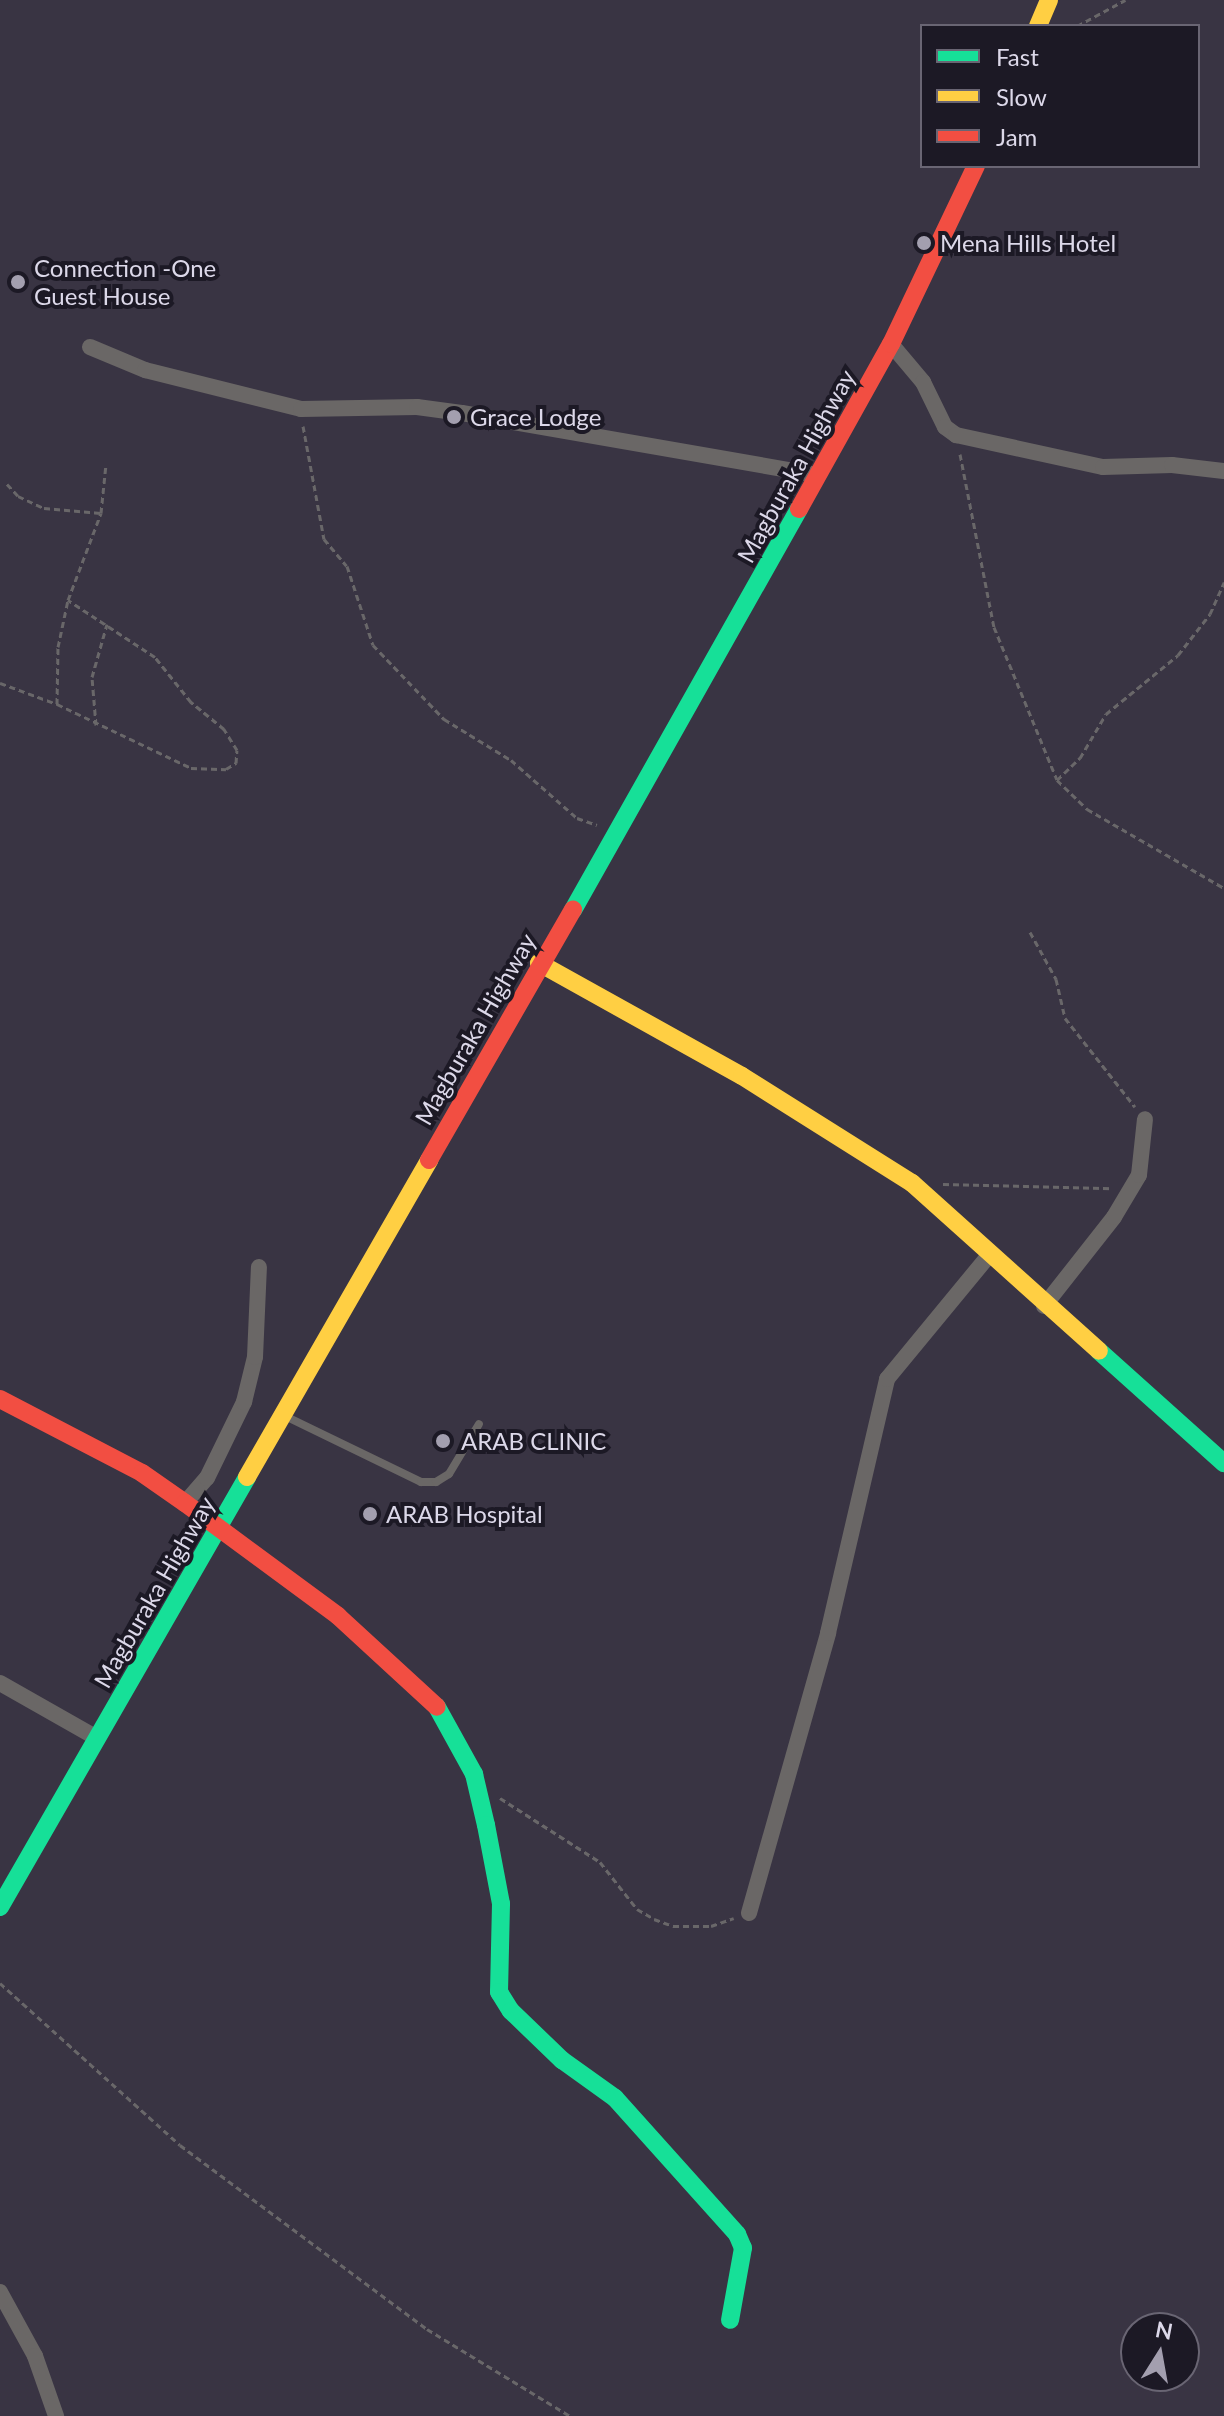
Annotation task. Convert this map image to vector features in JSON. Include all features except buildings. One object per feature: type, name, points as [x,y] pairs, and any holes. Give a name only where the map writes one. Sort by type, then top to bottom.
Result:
[{"type":"street","points":[[1039,24],[1049,0]]},
{"type":"street","name":"Magburaka Highway","points":[[0,1907],[284,1416],[818,475],[891,344],[975,168]]},
{"type":"street","points":[[891,344],[923,382],[945,427],[956,435],[1103,467],[1172,465],[1224,471]]},
{"type":"street","points":[[90,347],[145,370],[301,409],[447,411],[818,475]]},
{"type":"street","points":[[539,963],[742,1076],[912,1183],[1044,1306],[1224,1463]]},
{"type":"street","points":[[1044,1306],[1132,1188],[1139,1175],[1145,1119]]},
{"type":"street","points":[[749,1913],[828,1633],[887,1379],[990,1254]]},
{"type":"street","points":[[185,1503],[207,1478],[244,1402],[255,1357],[259,1267]]},
{"type":"street","points":[[0,1399],[142,1473],[185,1503],[338,1616],[435,1704],[474,1774],[501,1904],[499,1992],[562,2060],[615,2098],[737,2234],[741,2267],[730,2320]]},
{"type":"street","points":[[0,1683],[97,1738]]},
{"type":"street","points":[[0,2292],[35,2356],[56,2416]]},
{"type":"lane","points":[[284,1416],[362,1458],[421,1482],[449,1474],[479,1424]]},
{"type":"path","points":[[1081,24],[1125,0]]},
{"type":"path","points":[[301,409],[324,539],[347,566],[373,645],[444,719],[511,760],[577,818],[616,831]]},
{"type":"path","points":[[956,435],[994,627],[1057,780],[1087,809],[1224,888]]},
{"type":"path","points":[[57,704],[58,647],[68,600],[101,513],[106,464]]},
{"type":"path","points":[[7,484],[44,508],[101,513]]},
{"type":"path","points":[[1057,780],[1080,758],[1106,714],[1178,655],[1210,614],[1224,582]]},
{"type":"path","points":[[0,683],[57,704],[191,768],[226,769],[236,763],[237,750],[224,729],[191,702],[142,645],[68,600]]},
{"type":"path","points":[[96,725],[92,677],[107,624]]},
{"type":"path","points":[[1030,932],[1056,979],[1065,1018],[1145,1119]]},
{"type":"path","points":[[912,1183],[1132,1188]]},
{"type":"path","points":[[474,1774],[504,1801],[600,1862],[637,1909],[654,1919],[673,1926],[711,1926],[749,1913]]},
{"type":"path","points":[[0,1983],[180,2145],[427,2329],[570,2416]]},
{"type":"traffic: fast","points":[[573,910],[799,509]]},
{"type":"traffic: fast","points":[[1099,1351],[1224,1463]]},
{"type":"traffic: fast","points":[[0,1907],[247,1477]]},
{"type":"traffic: fast","points":[[437,1707],[474,1774],[486,1825],[501,1904],[499,1992],[511,2011],[562,2060],[615,2098],[737,2234],[743,2248],[730,2320]]},
{"type":"traffic: slow","points":[[1039,24],[1049,0]]},
{"type":"traffic: slow","points":[[539,963],[742,1076],[912,1183],[1099,1351]]},
{"type":"traffic: slow","points":[[247,1477],[429,1160]]},
{"type":"traffic: jam","points":[[799,509],[891,344],[975,168]]},
{"type":"traffic: jam","points":[[429,1160],[573,910]]},
{"type":"traffic: jam","points":[[0,1399],[142,1473],[185,1503],[338,1616],[437,1707]]},
{"type":"place","name":"Mena Hills Hotel","points":[[924,243]]},
{"type":"place","name":"Connection -One Guest House","points":[[18,282]]},
{"type":"place","name":"Grace Lodge","points":[[454,417]]},
{"type":"place","name":"ARAB CLINIC","points":[[443,1441]]},
{"type":"place","name":"ARAB Hospital","points":[[370,1514]]}]
